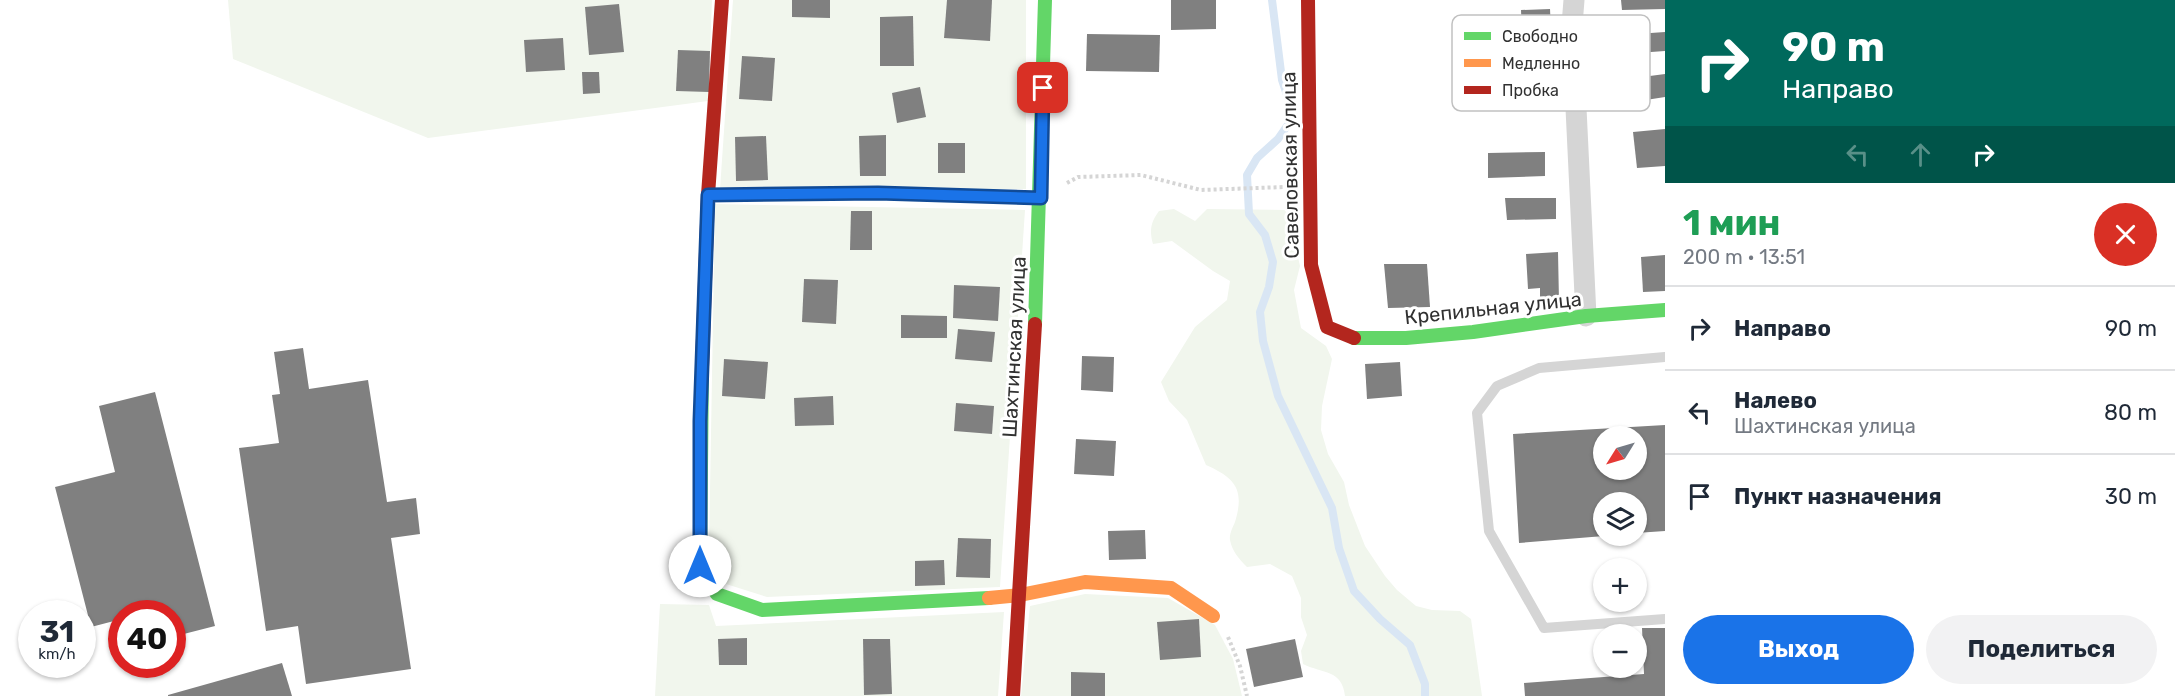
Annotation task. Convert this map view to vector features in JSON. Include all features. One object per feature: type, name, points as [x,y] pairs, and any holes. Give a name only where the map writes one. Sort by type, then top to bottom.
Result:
[{"type":"street","points":[[722,0],[708,195],[700,421],[700,566],[717,594],[762,610],[1020,595],[1085,582],[1171,588],[1213,616]]},
{"type":"street","name":"Шахтинская улица","points":[[1013,696],[1041,198],[1045,0]]},
{"type":"street","name":"Савеловская улица","points":[[1308,0],[1311,265],[1327,327]]},
{"type":"street","points":[[1573,15],[1574,0]]},
{"type":"street","points":[[1576,111],[1586,316]]},
{"type":"street","name":"Крепильная улица","points":[[1327,327],[1351,338],[1406,338],[1473,332],[1586,316],[1665,310]]},
{"type":"lane","points":[[708,195],[878,193],[1041,198]]},
{"type":"lane","points":[[1665,357],[1539,368],[1497,386],[1477,412],[1489,531],[1544,628],[1665,619]]},
{"type":"path","points":[[1041,198],[1078,177],[1141,175],[1202,190],[1286,187]]},
{"type":"path","points":[[1213,616],[1225,630],[1240,666],[1247,696]]},
{"type":"shaded area","points":[[228,0],[712,0],[708,101],[428,138],[233,59]]},
{"type":"shaded area","points":[[733,0],[1026,0],[1026,189],[720,189]]},
{"type":"shaded area","points":[[715,204],[1025,210],[1000,587],[767,597],[726,584],[709,549]]},
{"type":"shaded area","points":[[1174,209],[1195,221],[1207,209],[1287,210],[1300,266],[1294,290],[1301,328],[1326,346],[1332,359],[1322,406],[1321,430],[1328,454],[1344,482],[1349,505],[1365,546],[1397,590],[1416,606],[1432,610],[1460,611],[1471,619],[1482,696],[1345,696],[1343,687],[1336,677],[1303,664],[1301,651],[1307,635],[1301,617],[1301,598],[1292,576],[1270,564],[1247,567],[1236,555],[1230,538],[1239,501],[1235,486],[1231,480],[1206,465],[1187,420],[1169,401],[1161,382],[1195,327],[1227,300],[1230,281],[1172,241],[1153,244],[1151,230],[1156,215],[1159,211]]},
{"type":"shaded area","points":[[1085,594],[1168,598],[1215,625],[1233,659],[1242,696],[1021,696],[1030,606]]},
{"type":"shaded area","points":[[660,604],[709,605],[716,626],[1004,612],[998,696],[655,696]]},
{"type":"building","points":[[792,0],[830,0],[830,18],[792,17]]},
{"type":"building","points":[[947,0],[992,0],[990,41],[944,38]]},
{"type":"building","points":[[1171,0],[1216,0],[1216,29],[1171,30]]},
{"type":"building","points":[[1621,0],[1665,0],[1665,9],[1622,10]]},
{"type":"building","points":[[619,4],[624,52],[589,55],[585,7]]},
{"type":"building","points":[[1550,9],[1550,15],[1521,15],[1521,10]]},
{"type":"building","points":[[913,16],[914,66],[880,66],[880,17]]},
{"type":"building","points":[[1665,32],[1665,51],[1650,52],[1650,33]]},
{"type":"building","points":[[1087,34],[1160,35],[1159,72],[1086,71]]},
{"type":"building","points":[[563,38],[565,70],[526,72],[524,40]]},
{"type":"building","points":[[678,50],[710,51],[709,92],[676,91]]},
{"type":"building","points":[[742,56],[775,58],[772,101],[739,99]]},
{"type":"building","points":[[582,72],[599,72],[600,93],[583,94]]},
{"type":"building","points":[[1665,74],[1665,97],[1650,99],[1650,76]]},
{"type":"building","points":[[920,87],[926,117],[897,123],[892,93]]},
{"type":"building","points":[[1665,129],[1665,166],[1637,168],[1633,132]]},
{"type":"building","points":[[886,135],[886,176],[860,176],[859,136]]},
{"type":"building","points":[[766,136],[768,180],[736,181],[735,137]]},
{"type":"building","points":[[938,143],[965,143],[965,173],[938,173]]},
{"type":"building","points":[[1545,152],[1545,176],[1488,178],[1488,153]]},
{"type":"building","points":[[1505,198],[1556,198],[1556,219],[1507,220]]},
{"type":"building","points":[[851,211],[872,211],[872,250],[850,250]]},
{"type":"building","points":[[1558,252],[1559,301],[1540,301],[1540,288],[1528,289],[1526,254]]},
{"type":"building","points":[[1665,255],[1665,291],[1643,292],[1641,257]]},
{"type":"building","points":[[1384,264],[1427,264],[1430,307],[1388,308]]},
{"type":"building","points":[[804,279],[838,280],[836,324],[802,322]]},
{"type":"building","points":[[954,285],[1000,287],[998,321],[953,318]]},
{"type":"building","points":[[901,315],[947,316],[947,338],[901,338]]},
{"type":"building","points":[[958,329],[995,332],[992,362],[955,359]]},
{"type":"building","points":[[303,348],[309,389],[368,380],[387,502],[416,498],[420,534],[391,538],[411,669],[306,684],[298,626],[266,631],[239,448],[279,443],[272,395],[280,394],[274,352]]},
{"type":"building","points":[[1082,356],[1114,357],[1113,392],[1081,390]]},
{"type":"building","points":[[724,359],[768,362],[765,399],[722,396]]},
{"type":"building","points":[[1400,362],[1402,396],[1367,399],[1365,364]]},
{"type":"building","points":[[155,392],[215,626],[186,633],[186,600],[108,600],[108,623],[96,626],[96,600],[84,600],[55,487],[115,472],[99,406]]},
{"type":"building","points":[[833,396],[834,425],[795,426],[794,398]]},
{"type":"building","points":[[956,403],[994,406],[992,434],[954,431]]},
{"type":"building","points":[[1665,425],[1665,531],[1647,532],[1647,492],[1593,492],[1593,537],[1519,543],[1513,434],[1593,429],[1593,480],[1647,480],[1647,426]]},
{"type":"building","points":[[1076,439],[1116,441],[1114,476],[1074,474]]},
{"type":"building","points":[[1145,530],[1146,559],[1109,560],[1108,531]]},
{"type":"building","points":[[958,538],[991,539],[990,578],[956,577]]},
{"type":"building","points":[[944,560],[945,585],[915,586],[915,561]]},
{"type":"building","points":[[1199,619],[1201,657],[1160,660],[1157,622]]},
{"type":"building","points":[[1647,628],[1665,628],[1665,696],[1525,696],[1524,683],[1593,678],[1647,678]]},
{"type":"building","points":[[747,638],[747,665],[719,665],[718,639]]},
{"type":"building","points":[[863,639],[890,639],[892,694],[864,695]]},
{"type":"building","points":[[1295,639],[1303,677],[1254,687],[1246,649]]},
{"type":"building","points":[[282,663],[292,696],[168,696],[168,695]]},
{"type":"building","points":[[1071,672],[1105,673],[1105,696],[1071,696]]},
{"type":"waterway","points":[[1272,0],[1282,80],[1294,116],[1278,139],[1257,158],[1247,175],[1249,214],[1265,235],[1273,262],[1269,287],[1260,312],[1263,341],[1278,396],[1332,508],[1339,548],[1354,591],[1380,619],[1410,645],[1425,684],[1425,696]]},
{"type":"traffic: fast","points":[[1035,324],[1045,0]]},
{"type":"traffic: fast","points":[[1354,338],[1406,338],[1473,332],[1586,316],[1665,310]]},
{"type":"traffic: fast","points":[[702,367],[700,566],[717,594],[762,610],[989,598]]},
{"type":"traffic: slow","points":[[989,598],[1020,595],[1085,582],[1171,588],[1213,616]]},
{"type":"traffic: jam","points":[[702,367],[708,195],[722,0]]},
{"type":"traffic: jam","points":[[1308,0],[1311,265],[1327,327],[1354,338]]},
{"type":"traffic: jam","points":[[1013,696],[1035,324]]},
{"type":"route","points":[[700,566],[700,421],[708,195],[878,193],[1041,198],[1043,88]]}]
